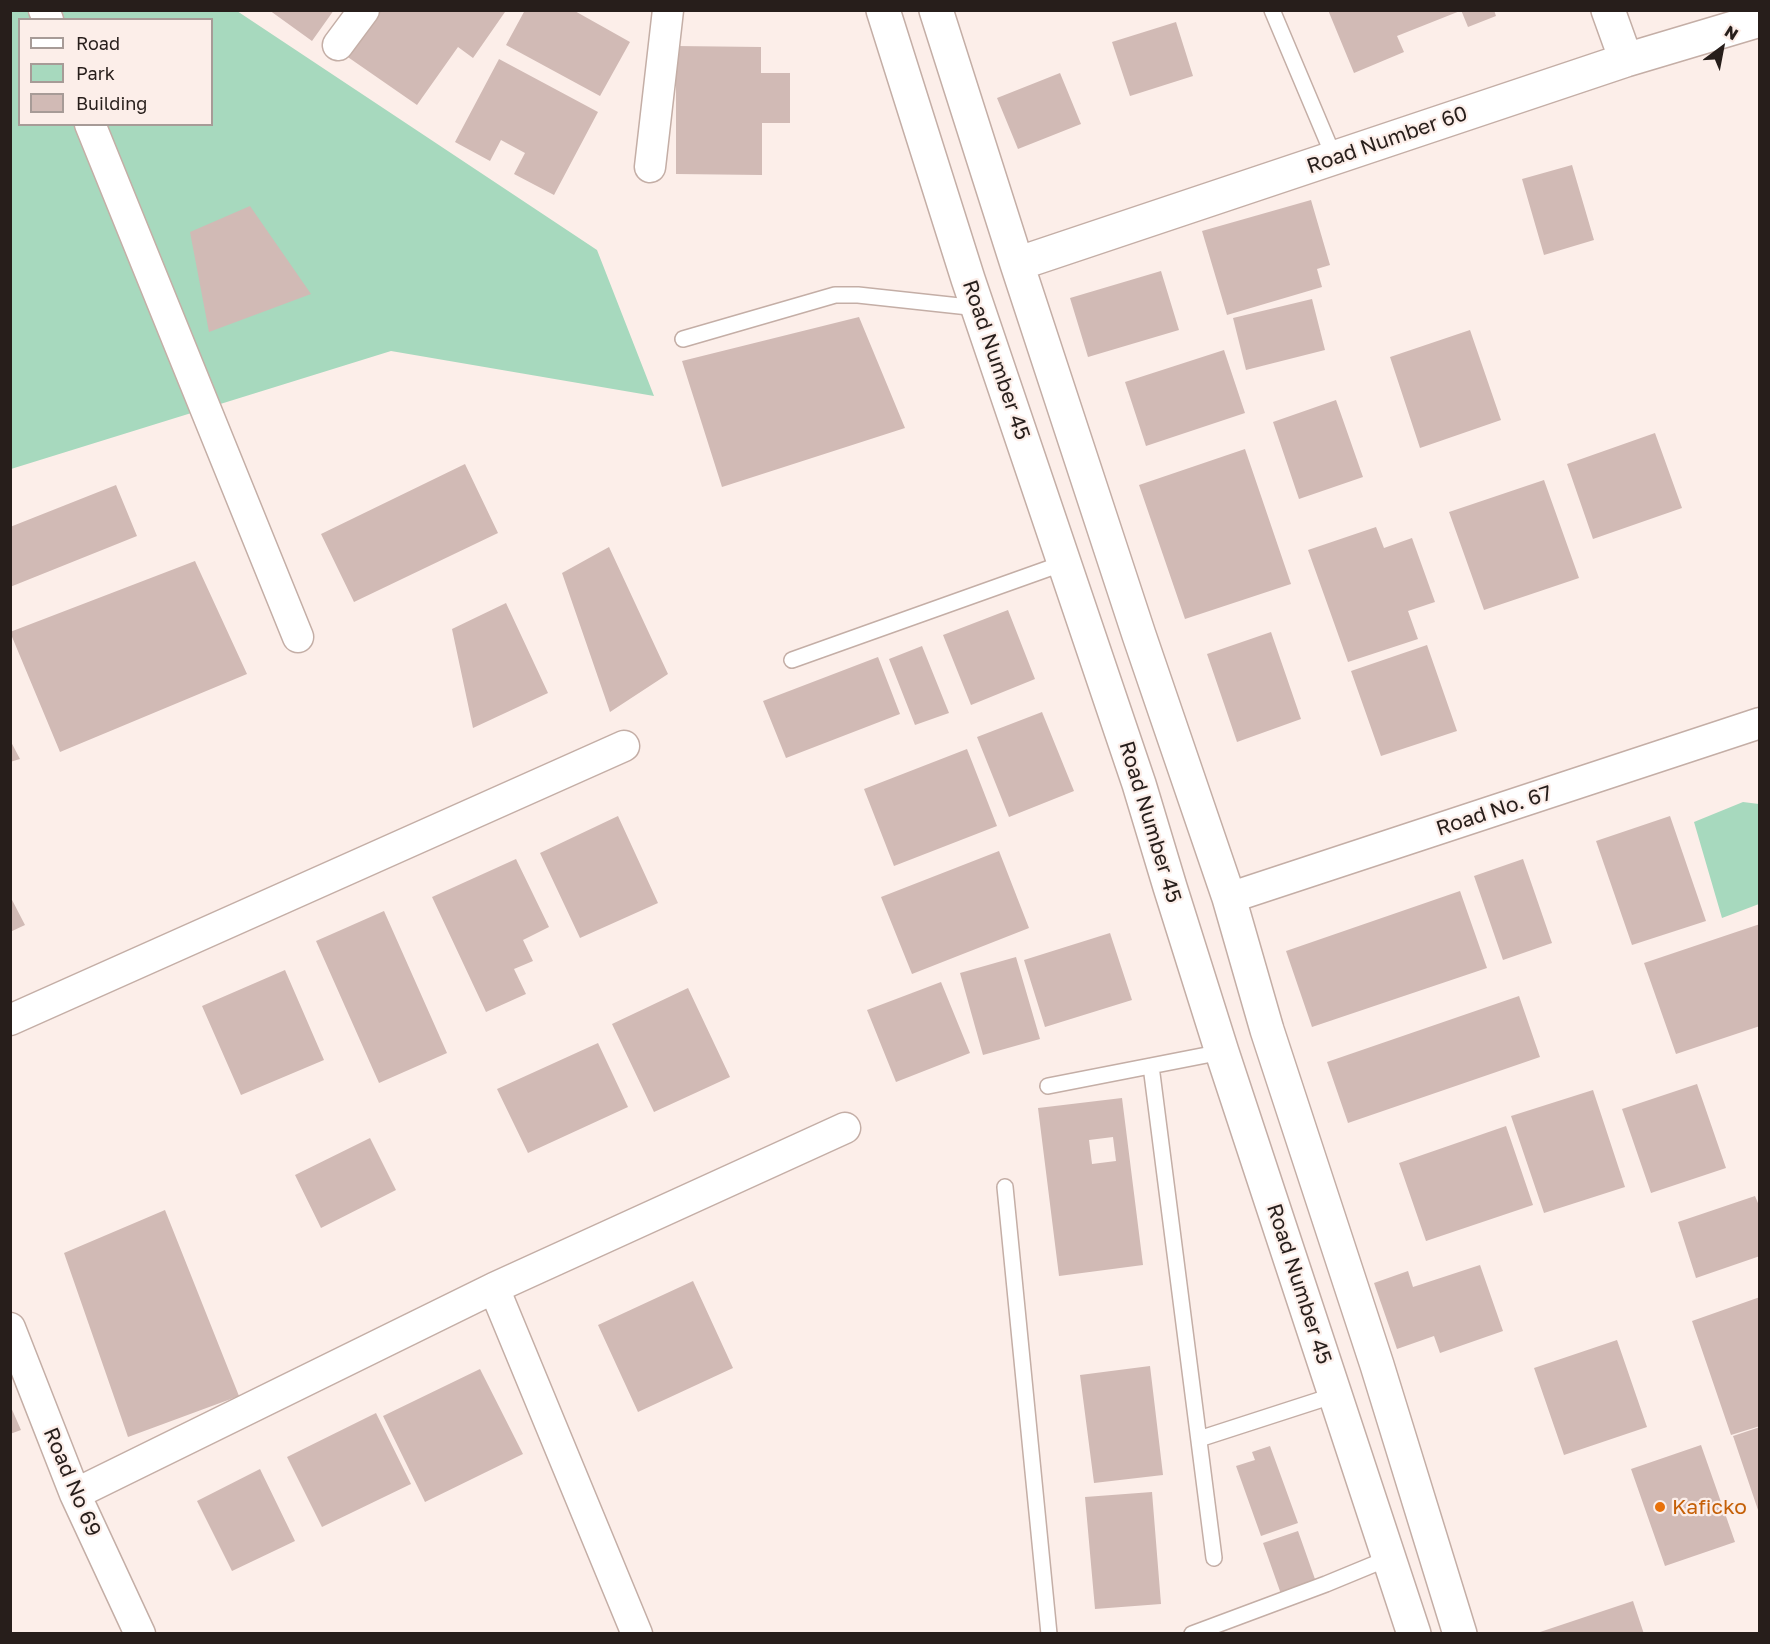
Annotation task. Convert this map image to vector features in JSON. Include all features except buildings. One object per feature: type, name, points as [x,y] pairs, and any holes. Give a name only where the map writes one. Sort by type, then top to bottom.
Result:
[{"type":"main road","name":"Road Number 45","points":[[883,10],[978,308],[1140,784],[1222,1052],[1414,1634]]},
{"type":"main road","points":[[936,10],[1139,635],[1229,898],[1267,1030],[1377,1365],[1460,1634]]},
{"type":"main road","points":[[1608,10],[1626,60]]},
{"type":"main road","name":"Road Number 60","points":[[1017,264],[1626,60],[1760,20]]},
{"type":"street","points":[[338,45],[364,10]]},
{"type":"street","points":[[650,167],[668,10]]},
{"type":"street","points":[[91,126],[298,637]]},
{"type":"street","name":"Road No. 67","points":[[1229,898],[1760,723]]},
{"type":"street","points":[[10,1020],[624,746]]},
{"type":"street","points":[[75,1494],[494,1288],[845,1128]]},
{"type":"street","points":[[494,1288],[637,1634]]},
{"type":"street","name":"Road No 69","points":[[10,1329],[75,1494],[140,1634]]},
{"type":"lane","points":[[1272,10],[1334,158]]},
{"type":"lane","points":[[683,339],[835,295],[978,308]]},
{"type":"lane","points":[[792,660],[1064,562]]},
{"type":"lane","points":[[1048,1086],[1222,1052]]},
{"type":"lane","points":[[1150,1066],[1214,1558]]},
{"type":"lane","points":[[1005,1187],[1049,1634]]},
{"type":"lane","points":[[1198,1439],[1335,1395]]},
{"type":"lane","points":[[1192,1634],[1389,1558]]},
{"type":"green space","points":[[11,11],[237,11],[597,250],[654,396],[391,351],[11,469]]},
{"type":"green space","points":[[1743,802],[1759,804],[1759,904],[1722,918],[1694,822]]},
{"type":"place","name":"Kaficko","points":[[1660,1507]]}]
